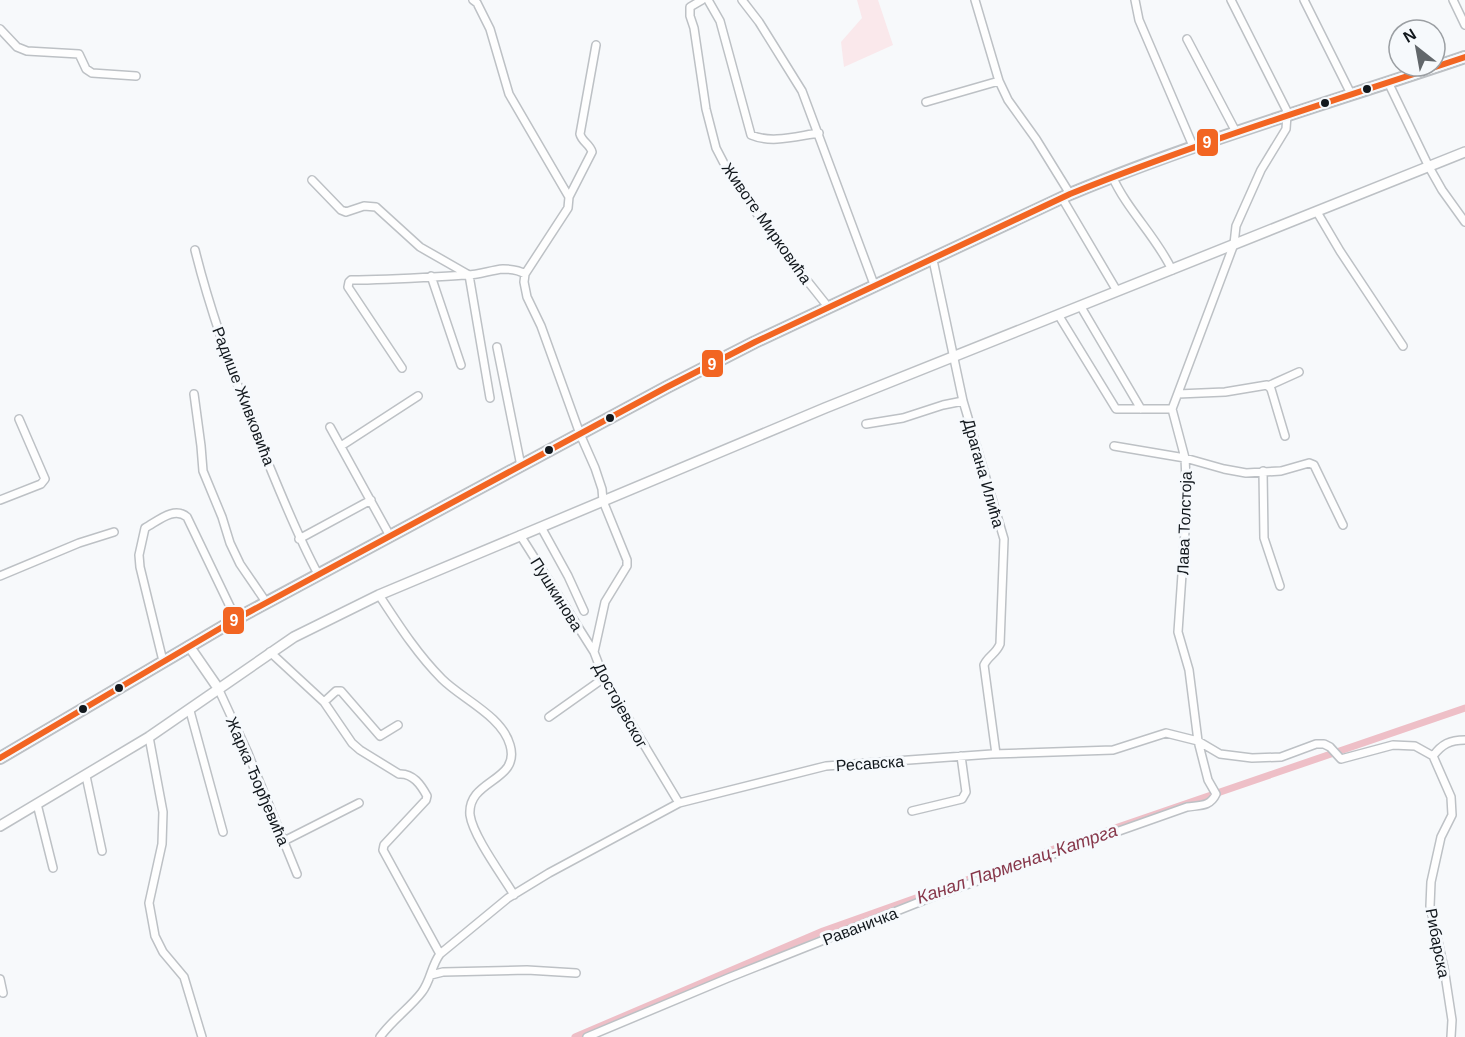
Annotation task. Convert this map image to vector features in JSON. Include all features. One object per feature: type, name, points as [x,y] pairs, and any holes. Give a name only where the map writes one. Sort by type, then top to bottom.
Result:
[{"type":"main road","points":[[0,758],[266,602],[755,342],[1113,176],[1193,146],[1465,57]]},
{"type":"street","points":[[473,0],[477,3],[490,29],[509,94],[569,196]]},
{"type":"street","name":"Животе Мирковића","points":[[702,0],[690,7],[689,11],[694,28],[706,109],[716,148],[730,175],[781,248],[829,308]]},
{"type":"street","points":[[708,0],[720,21],[751,135],[760,139],[776,139],[819,133]]},
{"type":"street","points":[[742,0],[798,82],[875,287]]},
{"type":"street","points":[[975,0],[999,81],[1008,100],[1036,139],[1117,291]]},
{"type":"street","points":[[1135,0],[1139,20],[1193,146]]},
{"type":"street","points":[[1059,316],[1116,408],[1172,409],[1234,244],[1236,226],[1262,170],[1286,129],[1288,115],[1231,0]]},
{"type":"street","points":[[1304,0],[1351,94]]},
{"type":"street","points":[[1453,0],[1465,26]]},
{"type":"street","points":[[0,29],[17,47],[27,51],[79,54],[86,69],[92,73],[136,76]]},
{"type":"street","points":[[1187,39],[1236,132]]},
{"type":"street","points":[[402,368],[348,285],[351,280],[402,280],[431,276],[469,275],[505,269],[520,270],[525,274],[568,208],[569,196],[592,152],[581,139],[580,134],[596,45]]},
{"type":"street","points":[[926,102],[999,81]]},
{"type":"street","points":[[1388,82],[1429,167],[1465,222]]},
{"type":"street","points":[[0,826],[190,711],[218,688],[270,652],[309,629],[379,595],[825,408],[1465,152]]},
{"type":"street","points":[[1113,176],[1118,188],[1172,270]]},
{"type":"street","points":[[312,180],[341,210],[346,212],[364,206],[376,207],[420,247],[469,275]]},
{"type":"street","points":[[1317,212],[1403,346]]},
{"type":"street","name":"Радише Живковића","points":[[195,250],[230,367],[299,539],[318,574]]},
{"type":"street","points":[[933,260],[953,358]]},
{"type":"street","name":"Достојевског","points":[[525,274],[527,297],[541,326],[580,434],[595,468],[602,489],[603,501],[624,552],[627,566],[605,602],[594,652],[604,678],[679,803]]},
{"type":"street","points":[[469,275],[490,398]]},
{"type":"street","points":[[431,276],[461,365]]},
{"type":"street","points":[[1081,307],[1141,409]]},
{"type":"street","points":[[497,347],[521,466]]},
{"type":"street","name":"Драгана Илића","points":[[953,358],[963,401],[1004,539],[1000,644],[996,653],[984,665],[996,754]]},
{"type":"street","points":[[1178,393],[1225,392],[1265,384],[1268,386],[1299,372]]},
{"type":"street","points":[[1268,386],[1285,436]]},
{"type":"street","points":[[194,394],[203,471],[240,564],[266,602]]},
{"type":"street","points":[[340,446],[418,396]]},
{"type":"street","points":[[866,424],[903,418],[963,401]]},
{"type":"street","name":"Лава Толстоја","points":[[1172,409],[1185,458],[1187,502],[1179,632],[1190,670],[1198,741]]},
{"type":"street","points":[[0,500],[41,484],[45,479],[19,419]]},
{"type":"street","points":[[330,427],[390,536]]},
{"type":"street","points":[[1114,446],[1185,458],[1246,472],[1281,471],[1309,463],[1314,465],[1342,525]]},
{"type":"street","points":[[1263,471],[1264,538],[1280,586]]},
{"type":"street","points":[[299,539],[370,501]]},
{"type":"street","points":[[163,661],[139,555],[146,528],[165,516],[181,512],[187,517],[236,619]]},
{"type":"street","points":[[541,527],[584,611]]},
{"type":"street","points":[[0,576],[79,543],[114,532]]},
{"type":"street","name":"Пушкинова","points":[[520,536],[594,652]]},
{"type":"street","points":[[379,595],[411,644],[443,680],[500,726],[510,742],[511,764],[501,776],[486,784],[475,797],[470,816],[474,829],[514,895]]},
{"type":"street","points":[[189,646],[218,688]]},
{"type":"street","points":[[270,652],[324,702],[352,743],[399,774],[405,773],[412,777],[427,796],[426,800],[384,845],[383,850],[440,954]]},
{"type":"street","points":[[549,717],[604,678]]},
{"type":"street","name":"Жарка Ђорђевића","points":[[218,688],[297,874]]},
{"type":"street","points":[[324,702],[336,691],[341,691],[380,736],[398,725]]},
{"type":"street","points":[[190,711],[223,832]]},
{"type":"street","name":"Ресавска","points":[[380,1037],[424,989],[431,975],[434,961],[440,954],[514,895],[549,873],[679,803],[826,766],[996,754],[1113,750],[1166,733],[1198,741],[1220,754],[1252,758],[1281,757],[1316,744],[1330,747],[1341,759],[1393,745],[1415,746],[1433,756]]},
{"type":"street","points":[[149,737],[163,812],[162,844],[149,903],[154,936],[163,952],[184,977],[202,1037]]},
{"type":"street","points":[[1433,756],[1441,746],[1453,740],[1465,740]]},
{"type":"street","name":"Раваничка","points":[[587,1037],[932,897],[1187,807],[1208,805],[1216,794],[1208,781],[1198,741]]},
{"type":"street","points":[[912,811],[962,799],[966,792],[961,756]]},
{"type":"street","name":"Рибарска","points":[[1433,756],[1451,797],[1452,814],[1441,837],[1431,882],[1430,906],[1444,968],[1451,1033],[1445,1037]]},
{"type":"street","points":[[86,776],[102,851]]},
{"type":"street","points":[[284,841],[359,803]]},
{"type":"street","points":[[37,804],[53,868]]},
{"type":"street","points":[[431,975],[443,972],[527,970],[576,973]]},
{"type":"street","points":[[0,979],[3,993]]},
{"type":"shaded area","points":[[857,0],[878,0],[893,45],[844,67],[841,42],[862,18]]},
{"type":"waterway","name":"Канал Парменац-Катрга","points":[[575,1037],[823,931],[1465,708]]},
{"type":"transit line","name":"9","points":[[0,758],[236,619],[755,342],[1070,194],[1217,139],[1465,57]]}]
